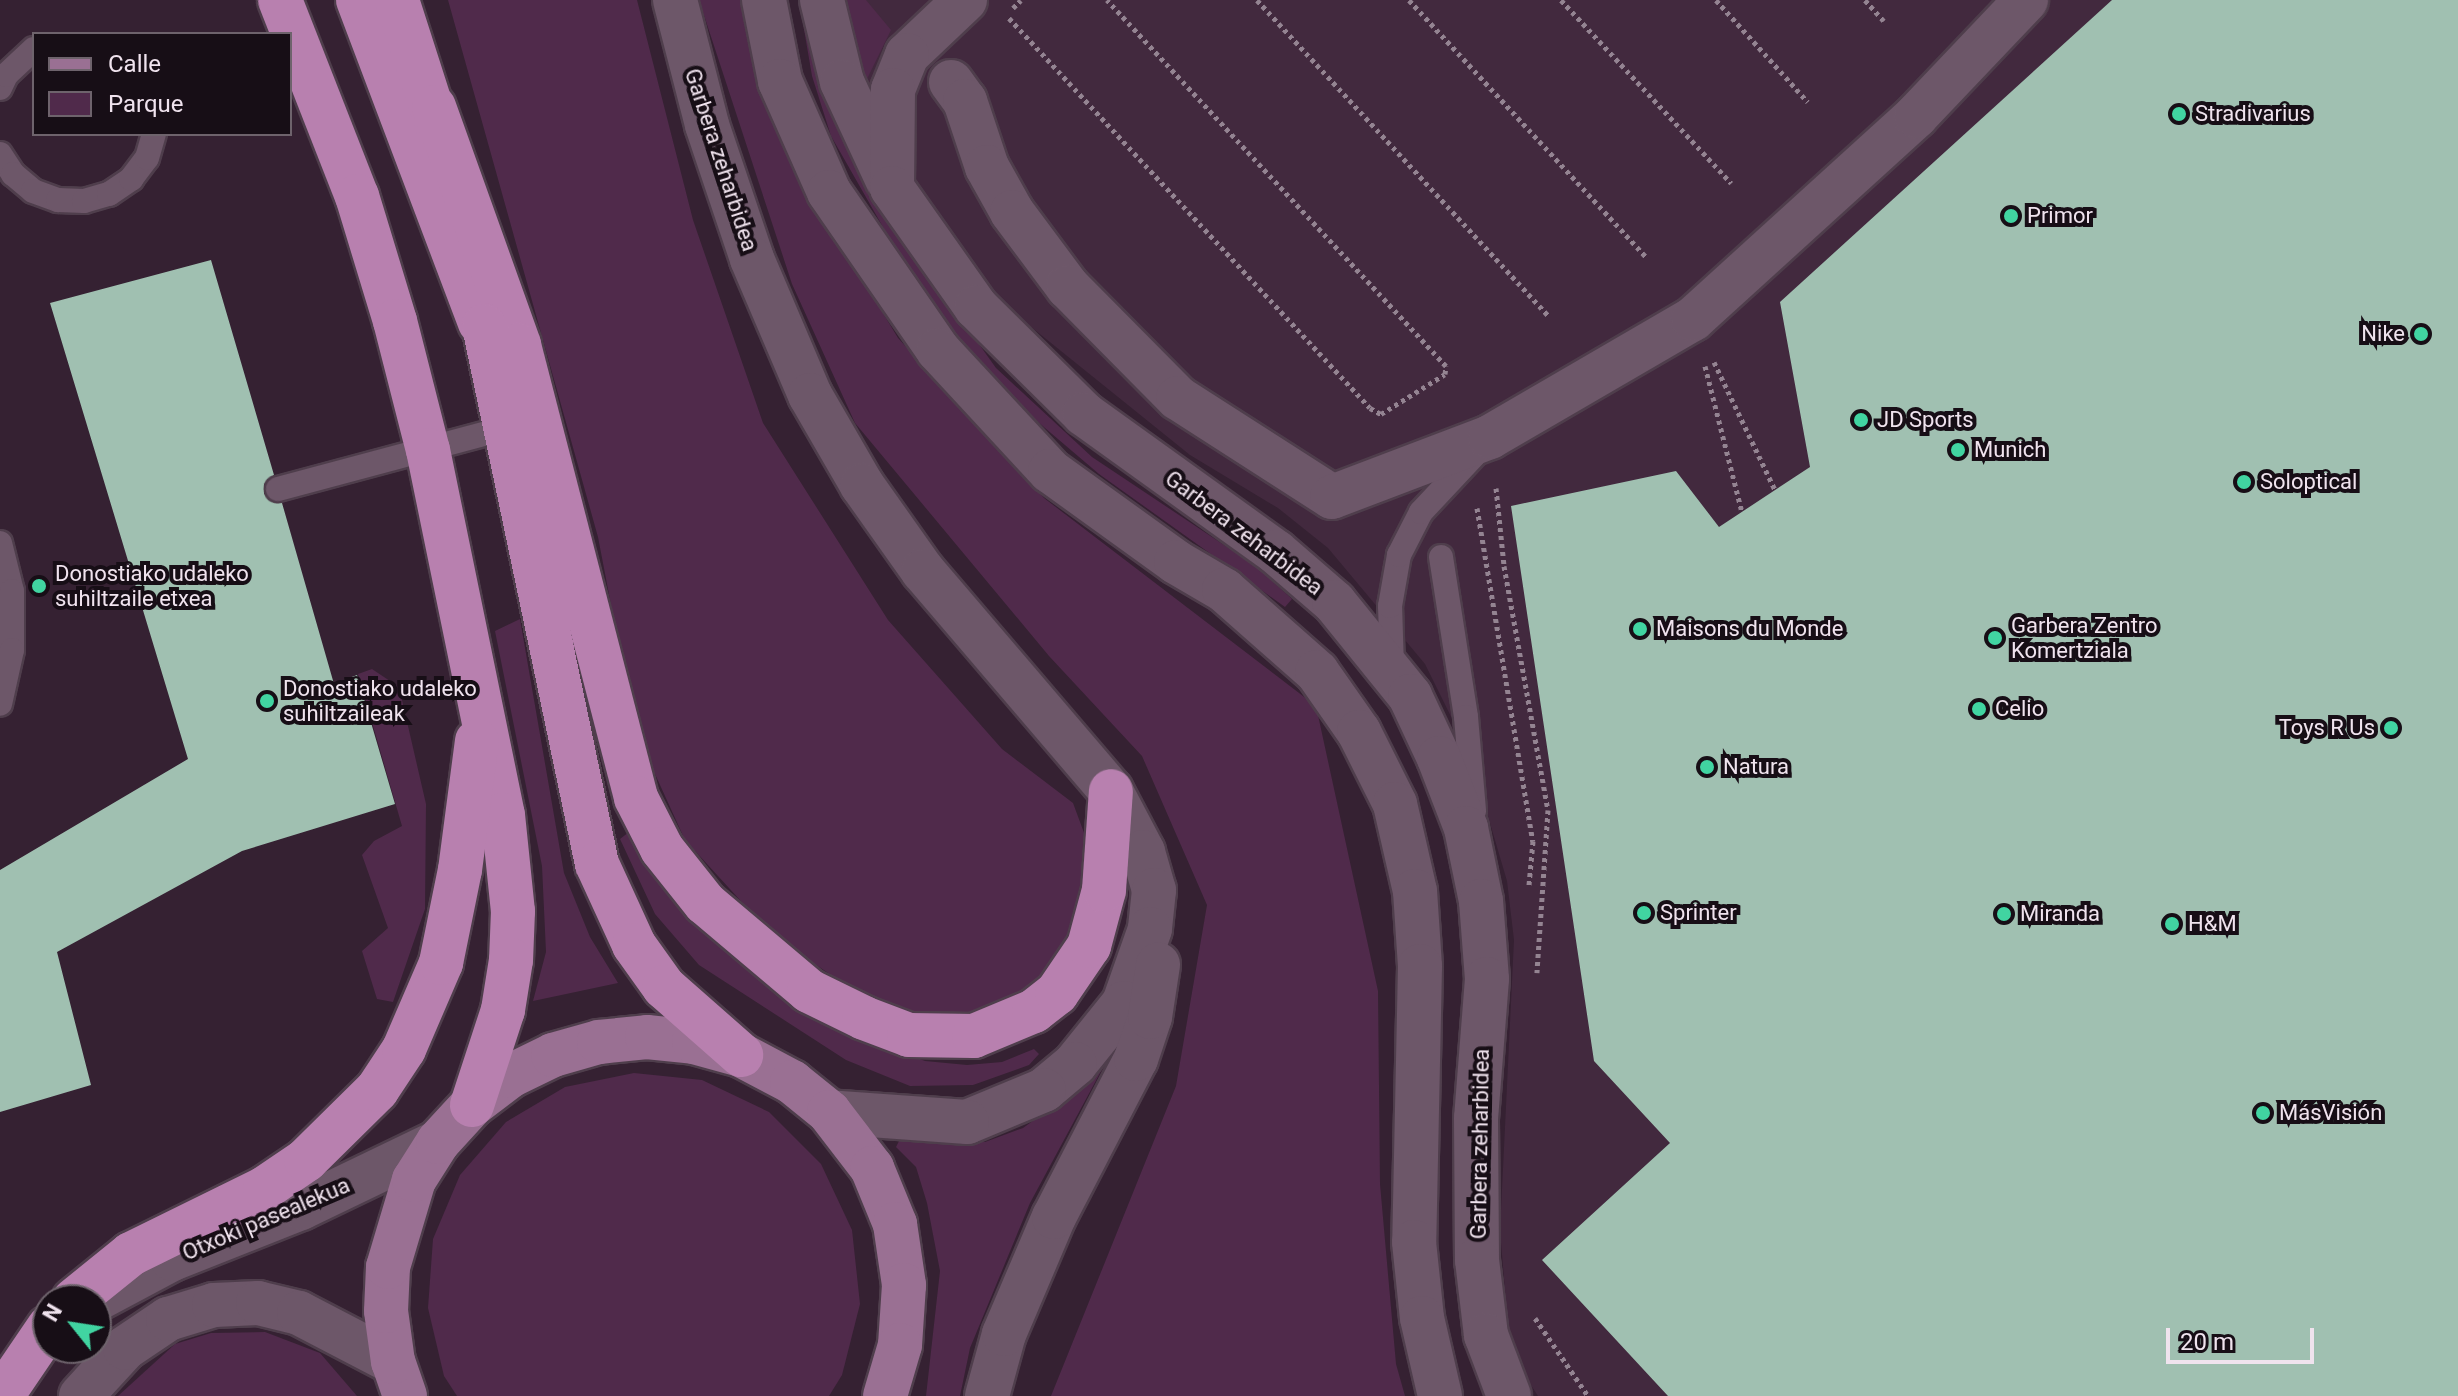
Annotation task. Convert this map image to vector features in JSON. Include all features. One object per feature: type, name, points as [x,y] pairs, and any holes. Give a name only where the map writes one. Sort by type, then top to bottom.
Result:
[{"type":"highway","points":[[280,0],[357,196],[428,450],[503,815],[513,911],[503,1010],[472,1105]]},
{"type":"highway","points":[[358,0],[488,344]]},
{"type":"highway","points":[[397,0],[519,345],[636,798],[662,849],[705,903],[809,991],[864,1018],[909,1035],[974,1036],[1034,1011],[1057,993],[1089,946],[1104,890],[1111,791]]},
{"type":"highway","points":[[434,107],[488,344],[597,864],[634,945],[664,987],[741,1055]]},
{"type":"highway","points":[[94,1284],[131,1254],[265,1188],[306,1160],[377,1090],[404,1049],[441,963],[460,870],[481,707]]},
{"type":"highway","points":[[7,1390],[32,1352]]},
{"type":"main road","points":[[399,1379],[386,1311],[391,1252],[414,1180],[438,1142],[472,1105],[510,1076],[553,1055],[599,1042],[647,1037],[694,1042],[741,1055],[792,1082],[829,1112],[872,1168],[895,1224],[904,1285],[900,1345],[885,1396]]},
{"type":"street","name":"Garbera zeharbidea","points":[[675,0],[707,125],[752,259],[810,395],[862,485],[923,571],[1111,791],[1143,852],[1154,890],[1150,929],[1124,1003],[1075,1064],[1044,1090],[967,1122],[829,1112]]},
{"type":"street","points":[[764,0],[780,81],[829,192],[938,350],[1050,471],[1176,562],[1224,590],[1317,672],[1359,732],[1395,804],[1415,891],[1420,966],[1414,1242],[1422,1318],[1440,1396]]},
{"type":"street","name":"Garbera zeharbidea","points":[[822,0],[842,82],[892,188],[976,307],[1073,403],[1276,552],[1334,602],[1410,696],[1439,758],[1466,828],[1481,901],[1487,979],[1476,1118],[1477,1260],[1486,1335],[1509,1396]]},
{"type":"street","points":[[892,188],[893,90],[907,55],[965,0]]},
{"type":"street","points":[[951,82],[965,101],[987,167],[1012,212],[1068,287],[1168,388],[1235,438],[1332,497],[1490,437],[1693,319],[1916,116],[2026,0]]},
{"type":"street","points":[[987,1396],[1004,1334],[1054,1217],[1136,1059],[1150,1017],[1158,974],[1154,890]]},
{"type":"street","name":"Otxoki pasealekua","points":[[112,1291],[172,1259],[301,1208],[438,1142]]},
{"type":"street","points":[[81,1396],[125,1348],[168,1319],[214,1305],[258,1303],[299,1313],[399,1379]]},
{"type":"street","points":[[7,1390],[32,1360]]},
{"type":"lane","points":[[0,88],[6,75],[32,51]]},
{"type":"lane","points":[[0,154],[13,174],[33,191],[58,200],[84,201],[109,194],[131,179],[147,158],[153,136]]},
{"type":"lane","points":[[278,489],[506,428]]},
{"type":"lane","points":[[1393,674],[1390,606],[1399,555],[1421,512],[1490,437]]},
{"type":"lane","points":[[0,543],[12,591],[12,650],[0,704]]},
{"type":"lane","points":[[1441,557],[1466,717],[1481,901]]},
{"type":"path","points":[[1006,14],[1370,408],[1381,414],[1445,374],[1446,366],[1107,0]]},
{"type":"path","points":[[1257,0],[1549,316]]},
{"type":"path","points":[[1409,0],[1646,257]]},
{"type":"path","points":[[1561,0],[1731,183]]},
{"type":"path","points":[[1716,0],[1808,102]]},
{"type":"path","points":[[1865,0],[1884,21]]},
{"type":"path","points":[[1693,319],[1775,490]]},
{"type":"path","points":[[1693,319],[1742,512]]},
{"type":"shaded area","name":"Garbera Zentro Komertziala","points":[[830,0],[2458,0],[2458,1396],[1538,1396],[1521,1370],[1508,1325],[1500,1231],[1514,940],[1507,881],[1470,755],[1425,664],[1328,548],[1278,508],[1190,455],[963,272],[916,215]]},
{"type":"green space","points":[[448,0],[637,0],[693,220],[763,423],[888,620],[1002,749],[1073,803],[1090,849],[1075,956],[998,1016],[926,1020],[853,990],[771,934],[685,840],[635,730],[598,537]]},
{"type":"green space","points":[[699,0],[768,0],[860,275],[898,338],[1044,498],[1316,706],[1378,991],[1380,1184],[1396,1364],[1405,1396],[1051,1396],[1176,1086],[1207,905],[1142,756],[1049,656],[855,423],[792,284]]},
{"type":"green space","points":[[799,0],[810,0],[882,208],[996,368],[1092,457],[1257,567],[1292,599],[1285,607],[1099,474],[1018,405],[950,331],[915,283],[831,136],[812,76]]},
{"type":"green space","points":[[843,0],[866,0],[891,30],[865,83]]},
{"type":"green space","points":[[520,619],[564,873],[590,937],[618,983],[533,1001],[546,952],[542,866],[495,631]]},
{"type":"green space","points":[[372,669],[399,687],[426,804],[425,909],[393,1002],[377,999],[362,951],[388,928],[362,855],[374,841],[402,826],[358,674]]},
{"type":"green space","points":[[629,832],[861,1037],[925,1061],[967,1065],[1002,1062],[1034,1049],[1039,1054],[1029,1065],[973,1085],[910,1086],[846,1060],[699,965],[655,914],[620,839]]},
{"type":"green space","points":[[1120,1036],[1030,1203],[970,1348],[960,1396],[926,1396],[940,1271],[927,1203],[916,1167],[896,1147],[901,1137],[985,1142],[1023,1128],[1066,1097]]},
{"type":"green space","points":[[634,1073],[702,1080],[769,1112],[821,1164],[852,1230],[860,1304],[842,1375],[829,1396],[457,1396],[444,1376],[428,1308],[433,1239],[460,1175],[506,1122],[565,1087]]},
{"type":"green space","points":[[265,1332],[320,1353],[357,1396],[118,1396],[175,1344],[211,1333]]},
{"type":"building","name":"Garbera Zentro Komertziala","points":[[2112,0],[2458,0],[2458,1396],[1668,1396],[1542,1260],[1670,1143],[1594,1061],[1511,506],[1676,471],[1719,527],[1810,467],[1780,302]]},
{"type":"building","name":"Donostiako udaleko suhiltzaileak","points":[[211,260],[274,475],[264,484],[264,494],[282,503],[334,684],[357,675],[395,804],[242,851],[57,952],[91,1085],[0,1112],[0,870],[188,759],[50,303]]},
{"type":"place","name":"Stradivarius","points":[[2179,114]]},
{"type":"place","name":"Primor","points":[[2011,216]]},
{"type":"place","name":"Nike","points":[[2421,334]]},
{"type":"place","name":"JD Sports","points":[[1861,420]]},
{"type":"place","name":"Munich","points":[[1958,450]]},
{"type":"place","name":"Soloptical","points":[[2244,482]]},
{"type":"place","name":"Donostiako udaleko suhiltzaile etxea","points":[[39,586]]},
{"type":"place","name":"Maisons du Monde","points":[[1640,629]]},
{"type":"place","name":"Garbera Zentro Komertziala","points":[[1995,638]]},
{"type":"place","name":"Donostiako udaleko suhiltzaileak","points":[[267,701]]},
{"type":"place","name":"Celio","points":[[1979,709]]},
{"type":"place","name":"Toys R Us","points":[[2391,728]]},
{"type":"place","name":"Natura","points":[[1707,767]]},
{"type":"place","name":"Sprinter","points":[[1644,913]]},
{"type":"place","name":"Miranda","points":[[2004,914]]},
{"type":"place","name":"H&M","points":[[2172,924]]},
{"type":"place","name":"MásVisión","points":[[2263,1113]]}]
